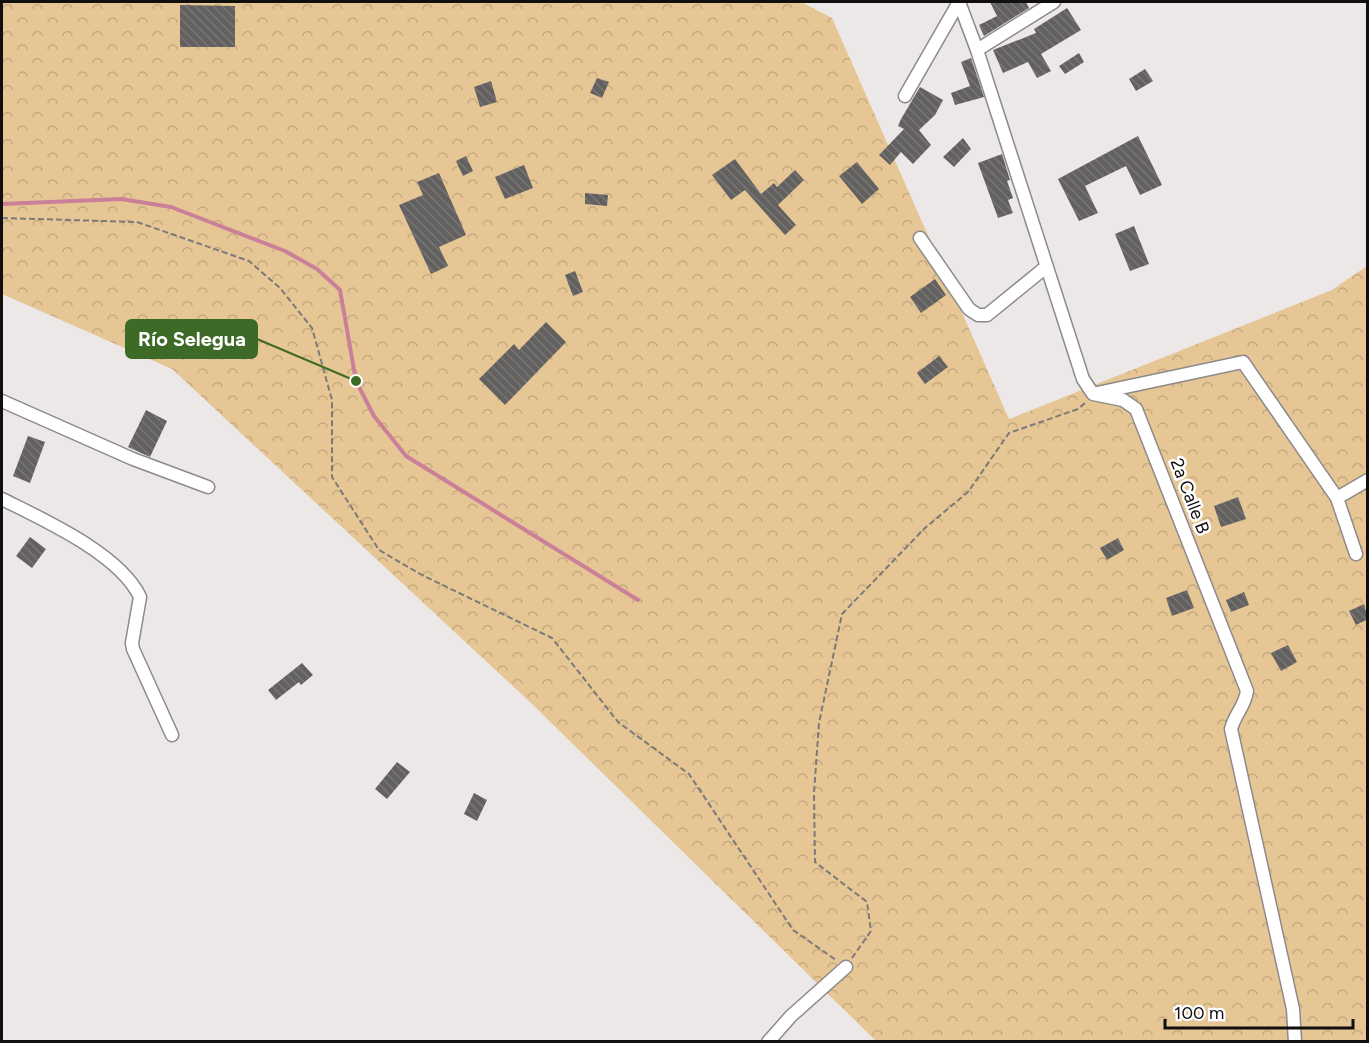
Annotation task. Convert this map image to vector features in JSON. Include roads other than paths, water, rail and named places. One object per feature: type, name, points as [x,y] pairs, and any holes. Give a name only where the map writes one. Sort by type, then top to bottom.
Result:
[{"type":"street","points":[[959,2],[977,50],[1083,379],[1092,394],[1244,362],[1337,498],[1356,554]]},
{"type":"street","points":[[905,96],[959,2]]},
{"type":"street","points":[[977,50],[1054,2]]},
{"type":"street","points":[[920,238],[969,309],[978,315],[987,315],[1046,267]]},
{"type":"street","name":"2a Calle B","points":[[1092,394],[1123,400],[1136,409],[1247,691],[1246,701],[1234,718],[1232,729],[1293,1009],[1295,1041]]},
{"type":"street","points":[[2,401],[133,459],[208,487]]},
{"type":"street","points":[[1337,498],[1368,480]]},
{"type":"street","points":[[2,499],[70,532],[111,564],[137,591],[140,597],[133,649],[172,735]]},
{"type":"street","points":[[768,1041],[791,1016],[846,967]]},
{"type":"waterway","points":[[2,204],[121,199],[171,207],[285,251],[317,269],[340,290],[356,381],[374,416],[406,456],[638,600]]},
{"type":"place","name":"Río Selegua","points":[[356,381]]}]
